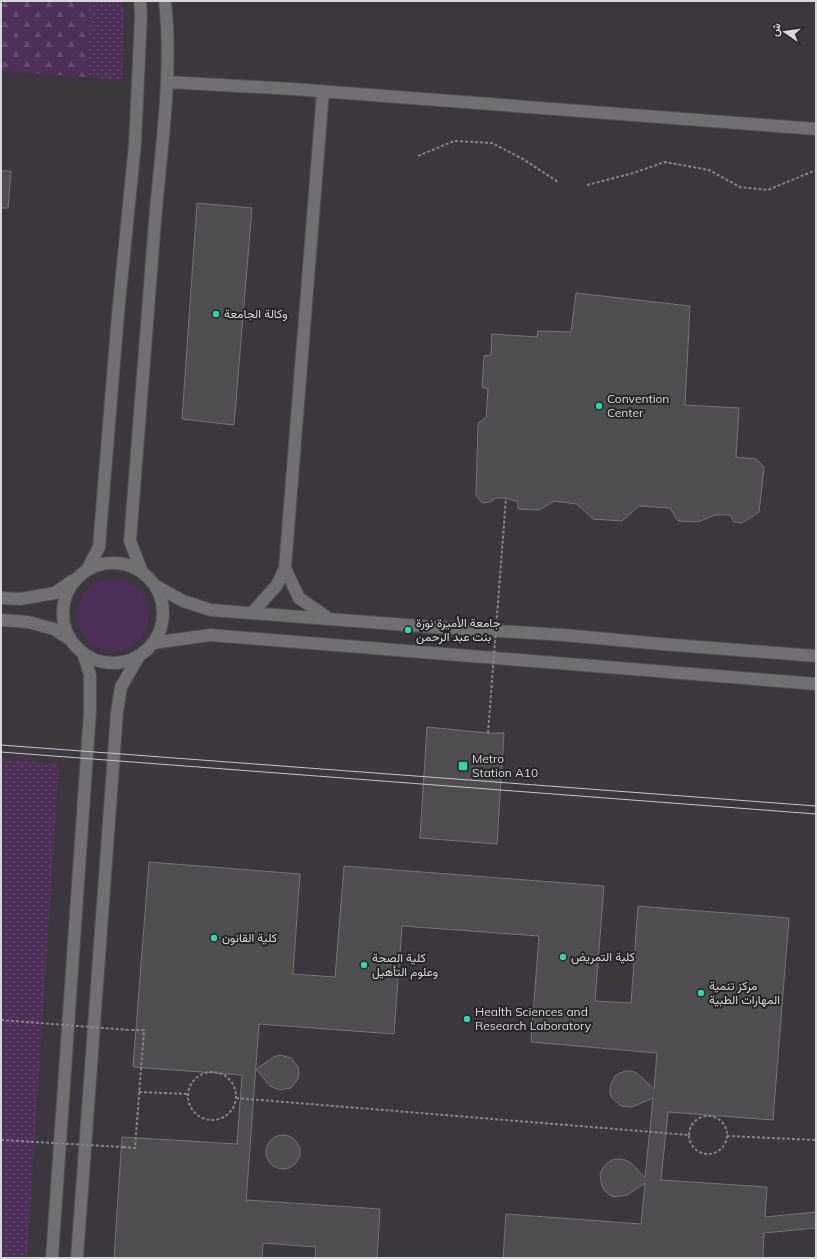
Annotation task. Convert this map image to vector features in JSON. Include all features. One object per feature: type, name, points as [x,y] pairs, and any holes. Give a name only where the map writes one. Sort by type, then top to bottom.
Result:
[{"type":"street","points":[[71,640],[64,624],[63,607],[68,590],[82,573],[99,547],[135,144],[141,16],[140,1]]},
{"type":"street","points":[[142,572],[130,541],[148,301],[167,82],[167,21],[165,1]]},
{"type":"street","points":[[167,82],[323,91],[816,129]]},
{"type":"street","points":[[252,613],[277,585],[285,568],[323,91]]},
{"type":"street","points":[[1,598],[20,600],[55,593],[82,573],[100,564],[115,562],[130,565],[150,578],[156,586],[162,600],[163,615],[160,630],[153,643],[139,656],[121,687],[117,712],[77,1258]]},
{"type":"street","points":[[285,568],[299,598],[329,619]]},
{"type":"street","points":[[156,586],[182,601],[211,610],[564,635],[816,656]]},
{"type":"street","points":[[1,620],[28,622],[54,629],[71,640],[83,653],[96,660],[111,663],[125,662],[139,656]]},
{"type":"street","points":[[153,643],[210,636],[816,684]]},
{"type":"street","points":[[52,1258],[90,711],[90,675],[83,653]]},
{"type":"path","points":[[418,156],[454,141],[492,143],[524,159],[558,182]]},
{"type":"path","points":[[587,185],[630,174],[665,162],[709,170],[740,187],[768,190],[816,170]]},
{"type":"path","points":[[488,733],[506,498]]},
{"type":"path","points":[[1,1020],[144,1030],[135,1148],[1,1140]]},
{"type":"path","points":[[210,1072],[226,1076],[232,1082],[236,1098],[231,1111],[225,1117],[218,1120],[210,1120],[203,1118],[192,1109],[189,1102],[189,1094],[193,1083],[202,1074],[210,1072]]},
{"type":"path","points":[[139,1092],[189,1094]]},
{"type":"path","points":[[236,1098],[689,1135]]},
{"type":"path","points":[[710,1115],[722,1120],[726,1126],[728,1136],[725,1144],[716,1153],[703,1154],[693,1147],[689,1135],[690,1128],[698,1118],[710,1115]]},
{"type":"path","points":[[728,1136],[816,1140]]},
{"type":"shaded area","name":"جامعة الأميرة نورة بنت عبد الرحمن","points":[[1,1],[816,1],[816,1258],[1,1258]]},
{"type":"green space","points":[[1,1],[88,1],[90,15],[87,77],[1,71]]},
{"type":"green space","points":[[88,1],[122,1],[124,10],[122,80],[87,77],[90,15]]},
{"type":"green space","points":[[113,579],[133,585],[143,595],[149,615],[143,635],[133,645],[113,651],[93,645],[83,635],[77,615],[83,595],[93,585]]},
{"type":"green space","points":[[1,759],[59,764],[27,1258],[1,1258]]},
{"type":"building","points":[[1,171],[11,171],[8,208],[1,208]]},
{"type":"building","name":"وكالة الجامعة","points":[[197,203],[252,208],[234,425],[182,419]]},
{"type":"building","name":"Convention Center","points":[[576,293],[690,306],[685,405],[739,408],[736,457],[756,459],[764,467],[759,512],[742,523],[734,522],[730,515],[715,515],[698,522],[678,521],[670,508],[639,506],[622,521],[593,519],[577,504],[554,501],[539,510],[518,509],[518,502],[506,498],[496,498],[490,502],[482,503],[476,495],[478,423],[486,418],[488,389],[482,387],[484,356],[491,355],[492,334],[537,337],[538,331],[571,332]]},
{"type":"building","name":"Metro Station A10","points":[[427,727],[488,733],[504,733],[497,844],[420,838]]},
{"type":"building","points":[[149,862],[300,874],[293,974],[335,977],[344,866],[604,886],[595,1001],[631,1003],[638,906],[789,918],[773,1120],[668,1112],[661,1180],[767,1187],[765,1217],[816,1212],[816,1228],[764,1233],[763,1258],[503,1258],[506,1214],[641,1224],[645,1183],[627,1195],[615,1197],[605,1191],[602,1186],[600,1174],[607,1163],[612,1160],[619,1159],[631,1163],[645,1178],[653,1098],[632,1107],[621,1106],[612,1098],[610,1087],[615,1076],[626,1071],[632,1071],[638,1074],[654,1089],[657,1053],[531,1042],[539,936],[402,926],[394,1034],[259,1024],[246,1202],[247,1200],[380,1209],[377,1258],[315,1258],[316,1247],[263,1243],[262,1258],[114,1258],[122,1137],[237,1144],[242,1075],[133,1067]]},
{"type":"building","points":[[280,1055],[291,1058],[298,1067],[299,1073],[298,1079],[291,1088],[280,1090],[270,1086],[256,1069],[274,1057]]},
{"type":"building","points":[[280,1135],[286,1135],[290,1136],[297,1142],[300,1152],[299,1159],[293,1166],[286,1169],[280,1169],[276,1168],[269,1162],[266,1155],[266,1149],[267,1145],[273,1138]]},
{"type":"tram line","points":[[1,745],[816,806]]},
{"type":"tram line","points":[[1,752],[816,814]]},
{"type":"place","name":"وكالة الجامعة","points":[[216,314]]},
{"type":"place","name":"Convention Center","points":[[599,406]]},
{"type":"place","name":"جامعة الأميرة نورة بنت عبد الرحمن","points":[[408,630]]},
{"type":"place","name":"Metro Station A10","points":[[463,766]]},
{"type":"place","name":"كلية القانون","points":[[214,938]]},
{"type":"place","name":"كلية التمريض","points":[[563,957]]},
{"type":"place","name":"كلية الصحة وعلوم التأهيل","points":[[364,965]]},
{"type":"place","name":"مركز تنمية المهارات الطبية","points":[[701,993]]},
{"type":"place","name":"Health Sciences and Research Laboratory","points":[[467,1019]]}]
